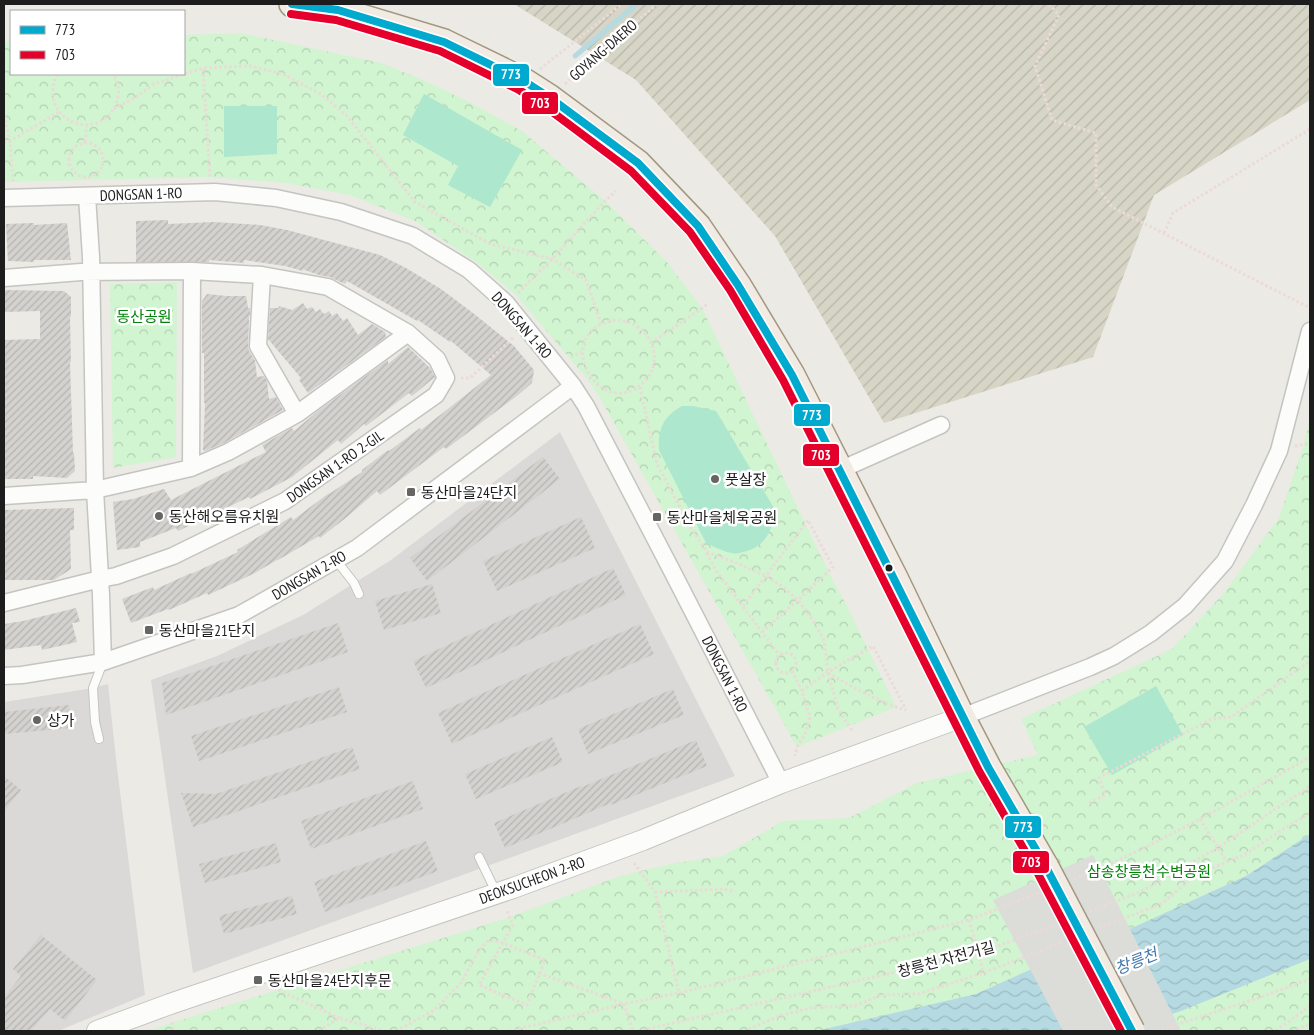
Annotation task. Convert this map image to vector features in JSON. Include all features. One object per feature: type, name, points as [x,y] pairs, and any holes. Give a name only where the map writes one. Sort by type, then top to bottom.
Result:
[{"type":"main road","points":[[292,4],[338,10],[444,42],[524,82],[550,97],[638,163],[698,226],[738,285],[792,375],[895,578],[962,717],[988,767],[1046,867],[1132,1031]]},
{"type":"street","name":"DONGSAN 1-RO","points":[[8,192],[86,196],[215,192],[276,198],[341,212],[412,236],[469,270],[506,303],[573,386],[586,406],[781,783]]},
{"type":"street","points":[[86,196],[91,272],[95,490],[103,662]]},
{"type":"street","points":[[191,468],[192,271]]},
{"type":"street","points":[[4,278],[91,272],[192,271],[262,275],[328,287],[408,333],[437,359],[446,378]]},
{"type":"street","points":[[262,275],[258,346],[297,414]]},
{"type":"street","points":[[962,717],[1114,656],[1150,633],[1185,606],[1225,560],[1254,505],[1279,451],[1310,331]]},
{"type":"street","points":[[4,496],[95,490],[191,468],[228,452],[297,414],[408,333]]},
{"type":"street","name":"DONGSAN 1-RO 2-GIL","points":[[4,603],[116,576],[173,556],[285,501],[436,395],[446,378]]},
{"type":"street","name":"DONGSAN 2-RO","points":[[4,676],[22,675],[103,662],[239,615],[356,548],[573,386]]},
{"type":"street","points":[[840,470],[941,425]]},
{"type":"street","name":"DEOKSUCHEON 2-RO","points":[[97,1031],[170,1004],[502,901],[781,783],[962,717]]},
{"type":"lane","points":[[336,560],[359,594]]},
{"type":"lane","points":[[99,739],[95,722],[93,688],[103,662]]},
{"type":"lane","points":[[479,857],[502,901]]},
{"type":"path","name":"GOYANG-DAERO","points":[[524,82],[622,4]]},
{"type":"path","name":"GOYANG-DAERO","points":[[550,97],[657,4]]},
{"type":"path","points":[[1049,4],[1058,15],[1035,66],[1052,120],[1096,133],[1096,185],[1112,207],[1310,308]]},
{"type":"path","points":[[185,74],[203,68],[250,66],[283,74],[321,94],[346,115],[415,202],[490,244],[552,259],[586,280],[601,324]]},
{"type":"path","points":[[203,68],[210,183]]},
{"type":"path","points":[[56,75],[53,82],[52,92],[54,103],[59,112],[66,119],[76,124],[87,125],[97,123],[107,117],[114,110],[154,84],[182,75]]},
{"type":"path","points":[[114,75],[119,90],[114,110]]},
{"type":"path","points":[[4,142],[10,141],[59,112]]},
{"type":"path","points":[[4,116],[10,141],[8,192]]},
{"type":"path","points":[[85,142],[87,125]]},
{"type":"path","points":[[1164,233],[1173,213],[1310,129]]},
{"type":"path","points":[[85,142],[91,142],[100,149],[103,154],[103,165],[96,174],[85,177],[75,173],[71,168],[69,157],[74,146],[85,142]]},
{"type":"path","points":[[516,295],[616,191]]},
{"type":"path","points":[[651,343],[708,304]]},
{"type":"path","points":[[613,320],[625,321],[636,325],[645,332],[651,343],[654,354],[653,367],[648,378],[640,387],[628,392],[616,394],[605,390],[589,374],[583,363],[584,341],[591,331],[601,324],[613,320]]},
{"type":"path","points":[[446,378],[470,378],[516,335]]},
{"type":"path","points":[[566,361],[582,352]]},
{"type":"path","points":[[640,387],[657,464],[715,569],[779,655]]},
{"type":"path","points":[[1295,447],[1310,442]]},
{"type":"path","points":[[743,606],[808,520],[833,567],[762,632]]},
{"type":"path","points":[[707,552],[766,576],[798,600],[824,640],[828,672],[838,709],[853,732]]},
{"type":"path","points":[[802,691],[828,672],[873,646],[906,710],[853,688],[828,672]]},
{"type":"path","points":[[786,652],[794,656],[796,666],[792,671],[786,673],[779,670],[776,661],[779,655],[786,652]]},
{"type":"path","points":[[1089,803],[1105,795],[1099,778],[1212,719],[1231,717],[1310,661]]},
{"type":"path","points":[[792,671],[802,691],[810,717],[795,756]]},
{"type":"path","points":[[1074,879],[1200,819],[1310,756]]},
{"type":"path","points":[[1087,912],[1140,892],[1219,847],[1310,786]]},
{"type":"path","points":[[1099,928],[1161,904],[1197,874],[1244,855],[1310,813]]},
{"type":"path","points":[[1200,819],[1226,861]]},
{"type":"path","points":[[634,862],[654,892],[679,993]]},
{"type":"path","points":[[654,892],[724,888],[735,892]]},
{"type":"path","points":[[509,1031],[679,993],[968,920],[1038,893]]},
{"type":"path","points":[[396,1031],[432,1011],[461,983],[479,950],[489,940],[503,944],[545,960],[527,1004],[479,986],[503,944],[513,925],[502,901]]},
{"type":"path","points":[[968,920],[979,953],[983,973]]},
{"type":"path","name":"창릉천 자전거길","points":[[638,1031],[979,953],[1060,922]]},
{"type":"path","points":[[744,1031],[782,1016],[815,1007],[855,1006],[881,995],[918,994],[983,973],[1063,942]]},
{"type":"path","points":[[539,973],[624,1004]]},
{"type":"path","points":[[1157,1031],[1310,979]]},
{"type":"path","points":[[269,985],[339,1018],[385,1031]]},
{"type":"path","points":[[624,1004],[633,1031]]},
{"type":"path","points":[[1276,1031],[1310,1006]]},
{"type":"path","points":[[319,1031],[339,1018]]},
{"type":"path","points":[[1292,1031],[1310,1024]]},
{"type":"shaded area","points":[[514,4],[1310,4],[1310,100],[1154,195],[1093,357],[884,423],[775,236],[636,80]]},
{"type":"shaded area","points":[[560,432],[735,776],[193,973],[151,680],[217,656],[303,615],[391,560]]},
{"type":"shaded area","points":[[108,684],[145,995],[58,1031],[4,1031],[4,702]]},
{"type":"green space","points":[[241,33],[381,63],[423,80],[471,103],[522,131],[605,201],[667,262],[702,308],[828,571],[896,707],[797,747],[600,398],[588,380],[516,295],[476,262],[415,221],[350,195],[286,183],[210,177],[4,182],[4,42],[10,41],[10,75],[185,75],[185,35]]},
{"type":"green space","points":[[424,94],[522,150],[490,207],[448,185],[458,166],[403,135]]},
{"type":"green space","points":[[224,106],[277,106],[277,154],[224,157]]},
{"type":"green space","name":"동산공원","points":[[177,282],[176,457],[113,468],[110,284]]},
{"type":"green space","name":"풋살장","points":[[682,406],[693,406],[716,411],[774,508],[774,516],[767,536],[758,546],[751,550],[733,553],[706,543],[659,450],[663,424],[670,415]]},
{"type":"green space","name":"삼송창릉천수변공원","points":[[1310,418],[1310,1031],[146,1031],[510,917],[620,876],[675,863],[723,856],[783,821],[849,818],[917,783],[1038,755],[1021,719],[1172,649],[1223,594],[1279,518],[1304,444]]},
{"type":"green space","points":[[1156,686],[1183,735],[1112,775],[1084,727]]},
{"type":"water","name":"창릉천","points":[[1310,834],[1310,959],[1181,1011],[1121,1031],[816,1031],[976,994],[1132,928],[1246,876]]},
{"type":"pier","points":[[1093,855],[1181,1031],[1063,1031],[993,900]]},
{"type":"building","points":[[168,220],[168,224],[214,222],[260,225],[287,230],[380,255],[441,289],[514,346],[534,370],[532,383],[518,395],[380,495],[377,491],[320,538],[319,536],[253,574],[208,595],[207,593],[169,610],[131,623],[122,599],[153,587],[154,590],[191,574],[238,552],[237,550],[291,517],[293,520],[329,493],[362,472],[362,470],[388,450],[420,428],[421,430],[491,375],[451,341],[418,320],[347,281],[345,284],[330,277],[302,269],[303,271],[285,266],[244,260],[244,263],[209,260],[209,262],[136,262],[136,221]]},
{"type":"building","points":[[34,223],[34,225],[67,223],[71,260],[8,261],[6,224]]},
{"type":"building","points":[[4,290],[64,291],[71,297],[70,362],[75,471],[67,478],[33,476],[33,479],[4,479],[4,340],[40,339],[40,311],[4,312]]},
{"type":"building","points":[[207,294],[246,296],[248,308],[250,308],[248,346],[255,361],[257,377],[264,376],[267,381],[269,399],[276,397],[283,410],[224,443],[205,451],[203,450],[205,403],[204,353],[202,353],[202,301]]},
{"type":"building","points":[[303,303],[307,309],[312,307],[316,312],[320,309],[324,314],[329,311],[332,316],[337,313],[343,321],[347,318],[358,335],[372,324],[385,332],[386,337],[308,393],[299,380],[301,378],[268,339],[270,308],[278,308],[279,306],[292,310]]},
{"type":"building","points":[[408,347],[430,368],[435,377],[412,396],[409,393],[366,426],[364,424],[341,444],[338,440],[292,477],[250,499],[249,497],[178,531],[176,528],[140,542],[140,547],[117,550],[113,502],[133,499],[164,489],[171,500],[266,452],[262,445],[292,428],[294,431],[318,411],[388,360],[388,364]]},
{"type":"building","points":[[543,457],[560,479],[427,581],[410,558]]},
{"type":"building","points":[[74,508],[74,530],[70,530],[71,569],[54,580],[4,580],[4,510]]},
{"type":"building","points":[[581,517],[595,548],[497,591],[483,561]]},
{"type":"building","points":[[613,568],[626,595],[426,688],[413,661]]},
{"type":"building","points":[[432,584],[441,613],[384,630],[375,601]]},
{"type":"building","points":[[76,608],[80,622],[72,623],[77,642],[42,650],[41,645],[4,650],[4,624]]},
{"type":"building","points":[[338,623],[348,652],[166,715],[162,683]]},
{"type":"building","points":[[640,624],[654,654],[452,744],[438,713]]},
{"type":"building","points":[[339,687],[347,712],[199,761],[191,736]]},
{"type":"building","points":[[673,689],[684,715],[588,754],[578,729]]},
{"type":"building","name":"상가","points":[[69,705],[71,728],[4,734],[4,712]]},
{"type":"building","points":[[552,737],[563,762],[476,799],[465,774]]},
{"type":"building","points":[[696,740],[707,766],[611,805],[611,803],[505,848],[494,823]]},
{"type":"building","points":[[352,747],[360,769],[193,827],[181,793],[216,794]]},
{"type":"building","points":[[4,776],[21,790],[4,812]]},
{"type":"building","points":[[413,781],[423,809],[311,849],[301,821]]},
{"type":"building","points":[[426,841],[438,871],[325,912],[314,882]]},
{"type":"building","points":[[276,843],[281,862],[205,883],[199,864]]},
{"type":"building","points":[[292,896],[297,914],[224,934],[219,916]]},
{"type":"building","points":[[41,935],[97,980],[65,1021],[50,1009],[31,1031],[4,1031],[4,997],[21,976],[13,969]]},
{"type":"waterway","points":[[575,56],[637,4]]},
{"type":"transit line","name":"773","points":[[292,4],[338,10],[444,42],[524,81],[549,97],[638,163],[698,226],[738,285],[792,375],[988,767],[1046,867],[1132,1031]]},
{"type":"transit line","name":"703","points":[[291,14],[336,20],[440,51],[519,90],[543,105],[631,171],[690,232],[730,290],[783,380],[979,771],[1037,872],[1121,1031]]},
{"type":"place","name":"풋살장","points":[[715,479]]},
{"type":"place","name":"동산마을24단지","points":[[411,492]]},
{"type":"place","name":"동산해오름유치원","points":[[159,516]]},
{"type":"place","name":"동산마을체욱공원","points":[[657,517]]},
{"type":"place","name":"동산마을21단지","points":[[149,630]]},
{"type":"place","name":"상가","points":[[37,720]]},
{"type":"place","name":"동산마을24단지후문","points":[[258,980]]}]
